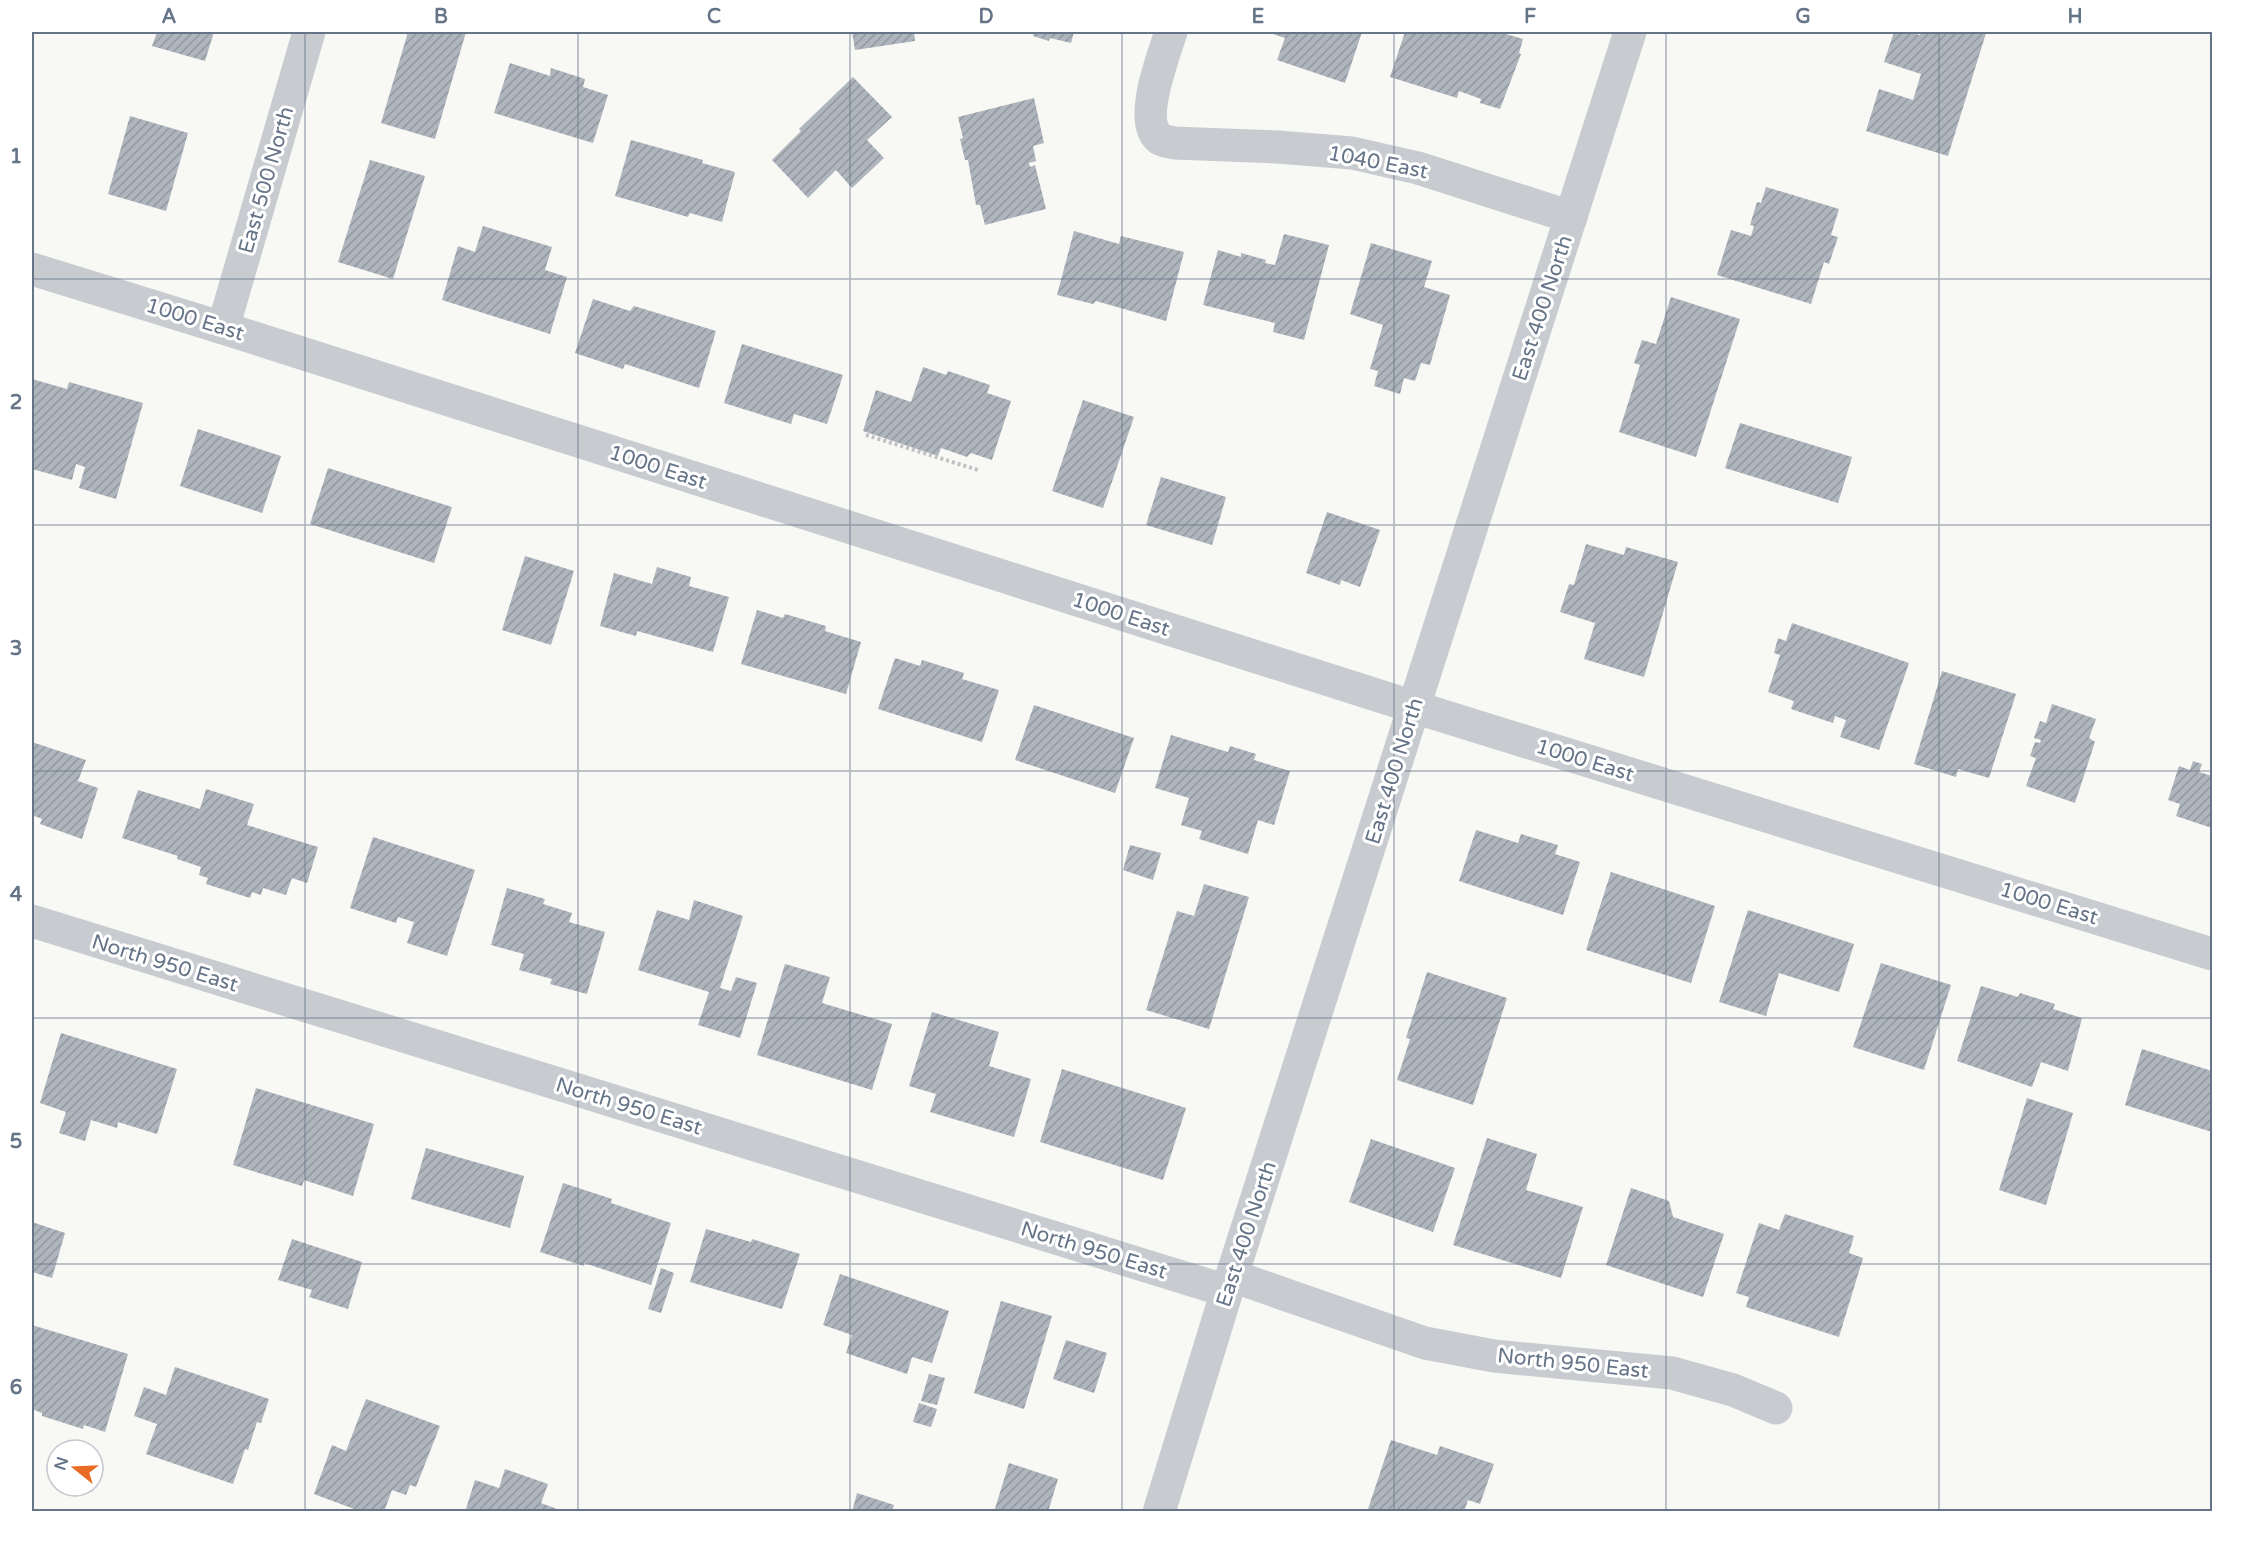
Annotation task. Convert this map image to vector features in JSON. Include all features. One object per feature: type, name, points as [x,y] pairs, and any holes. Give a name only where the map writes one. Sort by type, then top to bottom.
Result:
[{"type":"street","name":"East 500 North","points":[[223,328],[309,32]]},
{"type":"street","name":"1040 East","points":[[1171,32],[1152,100],[1151,124],[1160,139],[1174,143],[1352,153],[1418,168],[1571,217]]},
{"type":"street","name":"East 400 North","points":[[1159,1512],[1630,32]]},
{"type":"street","name":"1000 East","points":[[32,269],[1414,708],[2212,954]]},
{"type":"street","name":"North 950 East","points":[[32,921],[1425,1343],[1494,1356],[1672,1373],[1733,1390],[1776,1408]]},
{"type":"path","points":[[866,435],[978,470]]},
{"type":"building","points":[[157,32],[214,32],[205,61],[152,46]]},
{"type":"building","points":[[408,32],[466,32],[435,139],[381,123]]},
{"type":"building","points":[[852,32],[914,32],[915,41],[855,50]]},
{"type":"building","points":[[1029,32],[1074,32],[1071,43],[1050,38],[1049,41],[1033,36],[1034,33]]},
{"type":"building","points":[[1267,32],[1362,32],[1345,83],[1277,60],[1285,38]]},
{"type":"building","points":[[1405,32],[1499,32],[1523,39],[1519,53],[1521,54],[1500,109],[1480,103],[1481,99],[1459,91],[1457,98],[1390,77]]},
{"type":"building","points":[[1894,32],[1920,35],[1921,32],[1986,33],[1948,156],[1866,131],[1879,89],[1913,100],[1921,74],[1884,62]]},
{"type":"building","points":[[510,63],[550,76],[551,68],[585,79],[583,87],[608,95],[593,143],[494,113]]},
{"type":"building","points":[[853,77],[892,117],[867,140],[884,158],[852,188],[836,170],[808,198],[772,160],[801,131],[799,129]]},
{"type":"building","points":[[1034,98],[1044,143],[1033,146],[1036,161],[1029,163],[1030,167],[1035,165],[1046,209],[985,225],[980,205],[976,205],[968,160],[965,160],[960,139],[963,138],[958,117]]},
{"type":"building","points":[[130,116],[188,133],[166,211],[108,194]]},
{"type":"building","points":[[631,140],[703,160],[702,163],[735,172],[722,222],[690,213],[688,217],[615,196]]},
{"type":"building","points":[[370,160],[425,176],[393,279],[338,262]]},
{"type":"building","points":[[1766,187],[1839,209],[1831,235],[1838,237],[1829,264],[1824,262],[1811,304],[1717,275],[1731,230],[1751,236],[1754,226],[1750,225],[1757,202],[1761,203]]},
{"type":"building","points":[[483,226],[552,247],[545,270],[567,277],[550,334],[442,300],[458,246],[475,252]]},
{"type":"building","points":[[1074,231],[1119,244],[1121,236],[1184,252],[1166,321],[1096,301],[1093,304],[1057,295]]},
{"type":"building","points":[[1284,234],[1329,245],[1304,340],[1273,332],[1275,323],[1203,305],[1218,250],[1241,257],[1241,253],[1275,265]]},
{"type":"building","points":[[1371,243],[1432,261],[1424,287],[1450,295],[1430,365],[1421,363],[1415,381],[1404,378],[1400,394],[1374,386],[1378,371],[1370,369],[1383,325],[1350,314]]},
{"type":"building","points":[[1671,297],[1740,319],[1696,457],[1619,432],[1640,365],[1634,363],[1642,340],[1656,344]]},
{"type":"building","points":[[593,299],[630,311],[634,306],[716,331],[699,388],[625,364],[623,369],[575,353]]},
{"type":"building","points":[[742,344],[843,375],[827,424],[794,414],[791,424],[724,403]]},
{"type":"building","points":[[923,367],[946,375],[948,371],[990,385],[987,393],[1011,401],[992,460],[971,453],[967,457],[941,448],[938,456],[863,431],[876,390],[911,402]]},
{"type":"building","points":[[32,379],[67,389],[69,382],[143,403],[116,499],[79,488],[85,467],[76,464],[72,480],[32,469]]},
{"type":"building","points":[[1083,400],[1134,417],[1103,508],[1052,491]]},
{"type":"building","points":[[1740,423],[1852,457],[1838,503],[1725,468]]},
{"type":"building","points":[[198,429],[281,456],[262,513],[180,486]]},
{"type":"building","points":[[328,468],[452,507],[434,563],[310,524]]},
{"type":"building","points":[[1161,477],[1226,497],[1212,545],[1146,525]]},
{"type":"building","points":[[1327,512],[1380,530],[1360,587],[1341,580],[1340,585],[1306,573]]},
{"type":"building","points":[[1586,544],[1624,555],[1626,547],[1678,562],[1644,677],[1584,659],[1595,623],[1560,612],[1569,584],[1574,585]]},
{"type":"building","points":[[525,556],[574,571],[551,645],[502,630]]},
{"type":"building","points":[[657,567],[691,577],[689,586],[729,597],[713,652],[637,631],[636,636],[600,626],[614,573],[652,584]]},
{"type":"building","points":[[757,610],[783,618],[785,614],[826,626],[825,631],[861,642],[846,694],[741,664]]},
{"type":"building","points":[[1792,623],[1909,663],[1879,750],[1840,737],[1846,720],[1835,716],[1833,723],[1791,709],[1794,701],[1768,692],[1780,655],[1774,653],[1778,638],[1786,641]]},
{"type":"building","points":[[895,658],[920,666],[922,660],[964,673],[962,679],[999,690],[982,742],[878,709]]},
{"type":"building","points":[[1942,671],[2016,694],[1989,778],[1958,769],[1956,777],[1914,764]]},
{"type":"building","points":[[2052,704],[2096,719],[2089,738],[2095,742],[2075,803],[2026,786],[2036,758],[2030,756],[2035,742],[2040,743],[2041,740],[2034,738],[2040,721],[2046,723]]},
{"type":"building","points":[[1034,705],[1134,738],[1115,793],[1015,760]]},
{"type":"building","points":[[1171,735],[1228,752],[1230,746],[1256,754],[1254,760],[1290,771],[1274,825],[1258,820],[1248,854],[1199,839],[1202,831],[1181,825],[1189,798],[1155,788]]},
{"type":"building","points":[[32,742],[86,760],[78,781],[98,788],[82,839],[40,824],[42,819],[32,815]]},
{"type":"building","points":[[2193,761],[2202,764],[2199,772],[2212,776],[2212,828],[2176,816],[2180,804],[2168,800],[2179,766],[2190,770]]},
{"type":"building","points":[[206,789],[254,804],[247,825],[318,847],[307,883],[292,878],[286,895],[263,888],[261,895],[252,892],[250,898],[206,884],[208,878],[199,875],[201,867],[177,859],[178,856],[122,838],[138,790],[200,809]]},
{"type":"building","points":[[1476,830],[1518,843],[1521,834],[1558,845],[1555,854],[1580,862],[1563,915],[1459,881]]},
{"type":"building","points":[[373,837],[475,870],[447,956],[407,943],[414,922],[398,917],[396,923],[350,908]]},
{"type":"building","points":[[1130,845],[1161,853],[1153,880],[1123,870]]},
{"type":"building","points":[[1611,872],[1715,906],[1691,983],[1586,950]]},
{"type":"building","points":[[1204,884],[1249,897],[1209,1029],[1146,1010],[1177,911],[1194,916]]},
{"type":"building","points":[[507,888],[545,899],[543,904],[572,913],[569,922],[605,932],[587,994],[550,984],[552,979],[519,970],[524,954],[491,945]]},
{"type":"building","points":[[694,900],[743,916],[720,988],[731,991],[736,977],[757,983],[740,1038],[698,1025],[709,992],[638,970],[657,910],[689,920]]},
{"type":"building","points":[[1748,910],[1854,944],[1839,992],[1779,973],[1766,1016],[1719,1002]]},
{"type":"building","points":[[1881,963],[1951,985],[1924,1070],[1853,1047]]},
{"type":"building","points":[[785,964],[830,977],[822,1003],[892,1024],[872,1090],[757,1055]]},
{"type":"building","points":[[1427,972],[1507,998],[1473,1105],[1397,1080],[1410,1039],[1406,1038]]},
{"type":"building","points":[[1981,986],[2018,997],[2020,993],[2055,1004],[2053,1009],[2082,1018],[2068,1071],[2041,1062],[2032,1087],[1957,1061]]},
{"type":"building","points":[[932,1012],[999,1032],[989,1066],[1031,1079],[1014,1137],[930,1112],[936,1094],[909,1086]]},
{"type":"building","points":[[61,1033],[177,1069],[157,1134],[118,1122],[117,1128],[91,1120],[85,1141],[59,1133],[66,1112],[40,1103]]},
{"type":"building","points":[[2142,1049],[2212,1071],[2212,1132],[2125,1105]]},
{"type":"building","points":[[1062,1069],[1186,1108],[1163,1180],[1040,1142]]},
{"type":"building","points":[[256,1088],[374,1124],[353,1196],[304,1180],[302,1186],[233,1165]]},
{"type":"building","points":[[2027,1098],[2073,1113],[2046,1205],[1999,1190]]},
{"type":"building","points":[[1487,1138],[1537,1154],[1526,1190],[1583,1207],[1561,1278],[1453,1245]]},
{"type":"building","points":[[1371,1139],[1455,1168],[1433,1232],[1349,1202]]},
{"type":"building","points":[[426,1148],[524,1176],[510,1228],[411,1199]]},
{"type":"building","points":[[563,1183],[612,1199],[611,1203],[671,1223],[651,1285],[584,1263],[584,1266],[540,1252]]},
{"type":"building","points":[[1631,1188],[1669,1201],[1673,1217],[1724,1234],[1703,1297],[1606,1265]]},
{"type":"building","points":[[1785,1214],[1854,1236],[1849,1253],[1863,1258],[1839,1337],[1746,1307],[1749,1297],[1736,1293],[1759,1223],[1779,1230]]},
{"type":"building","points":[[32,1222],[65,1233],[52,1278],[32,1272]]},
{"type":"building","points":[[706,1229],[751,1242],[752,1239],[800,1254],[782,1309],[690,1282]]},
{"type":"building","points":[[292,1239],[362,1262],[348,1309],[309,1297],[312,1290],[278,1280]]},
{"type":"building","points":[[661,1268],[674,1273],[661,1313],[648,1309]]},
{"type":"building","points":[[840,1274],[949,1311],[932,1363],[912,1357],[907,1374],[846,1353],[852,1335],[823,1325]]},
{"type":"building","points":[[1001,1301],[1052,1316],[1024,1409],[974,1393]]},
{"type":"building","points":[[32,1325],[128,1354],[105,1432],[84,1425],[83,1429],[42,1416],[42,1413],[32,1409]]},
{"type":"building","points":[[1066,1340],[1107,1353],[1094,1393],[1053,1379]]},
{"type":"building","points":[[175,1367],[269,1399],[261,1423],[257,1422],[248,1450],[245,1449],[233,1484],[146,1454],[157,1424],[134,1416],[144,1387],[166,1395]]},
{"type":"building","points":[[929,1374],[945,1378],[937,1405],[921,1401]]},
{"type":"building","points":[[366,1399],[440,1426],[416,1487],[410,1485],[406,1495],[392,1490],[384,1512],[362,1512],[314,1494],[332,1445],[346,1451]]},
{"type":"building","points":[[919,1403],[937,1409],[931,1427],[913,1422]]},
{"type":"building","points":[[1391,1440],[1437,1455],[1440,1446],[1494,1464],[1480,1504],[1468,1500],[1464,1512],[1367,1512]]},
{"type":"building","points":[[1009,1463],[1058,1479],[1048,1512],[994,1512]]},
{"type":"building","points":[[505,1469],[548,1484],[541,1503],[565,1512],[465,1512],[475,1480],[499,1488]]},
{"type":"building","points":[[857,1493],[894,1505],[892,1512],[852,1512]]}]
